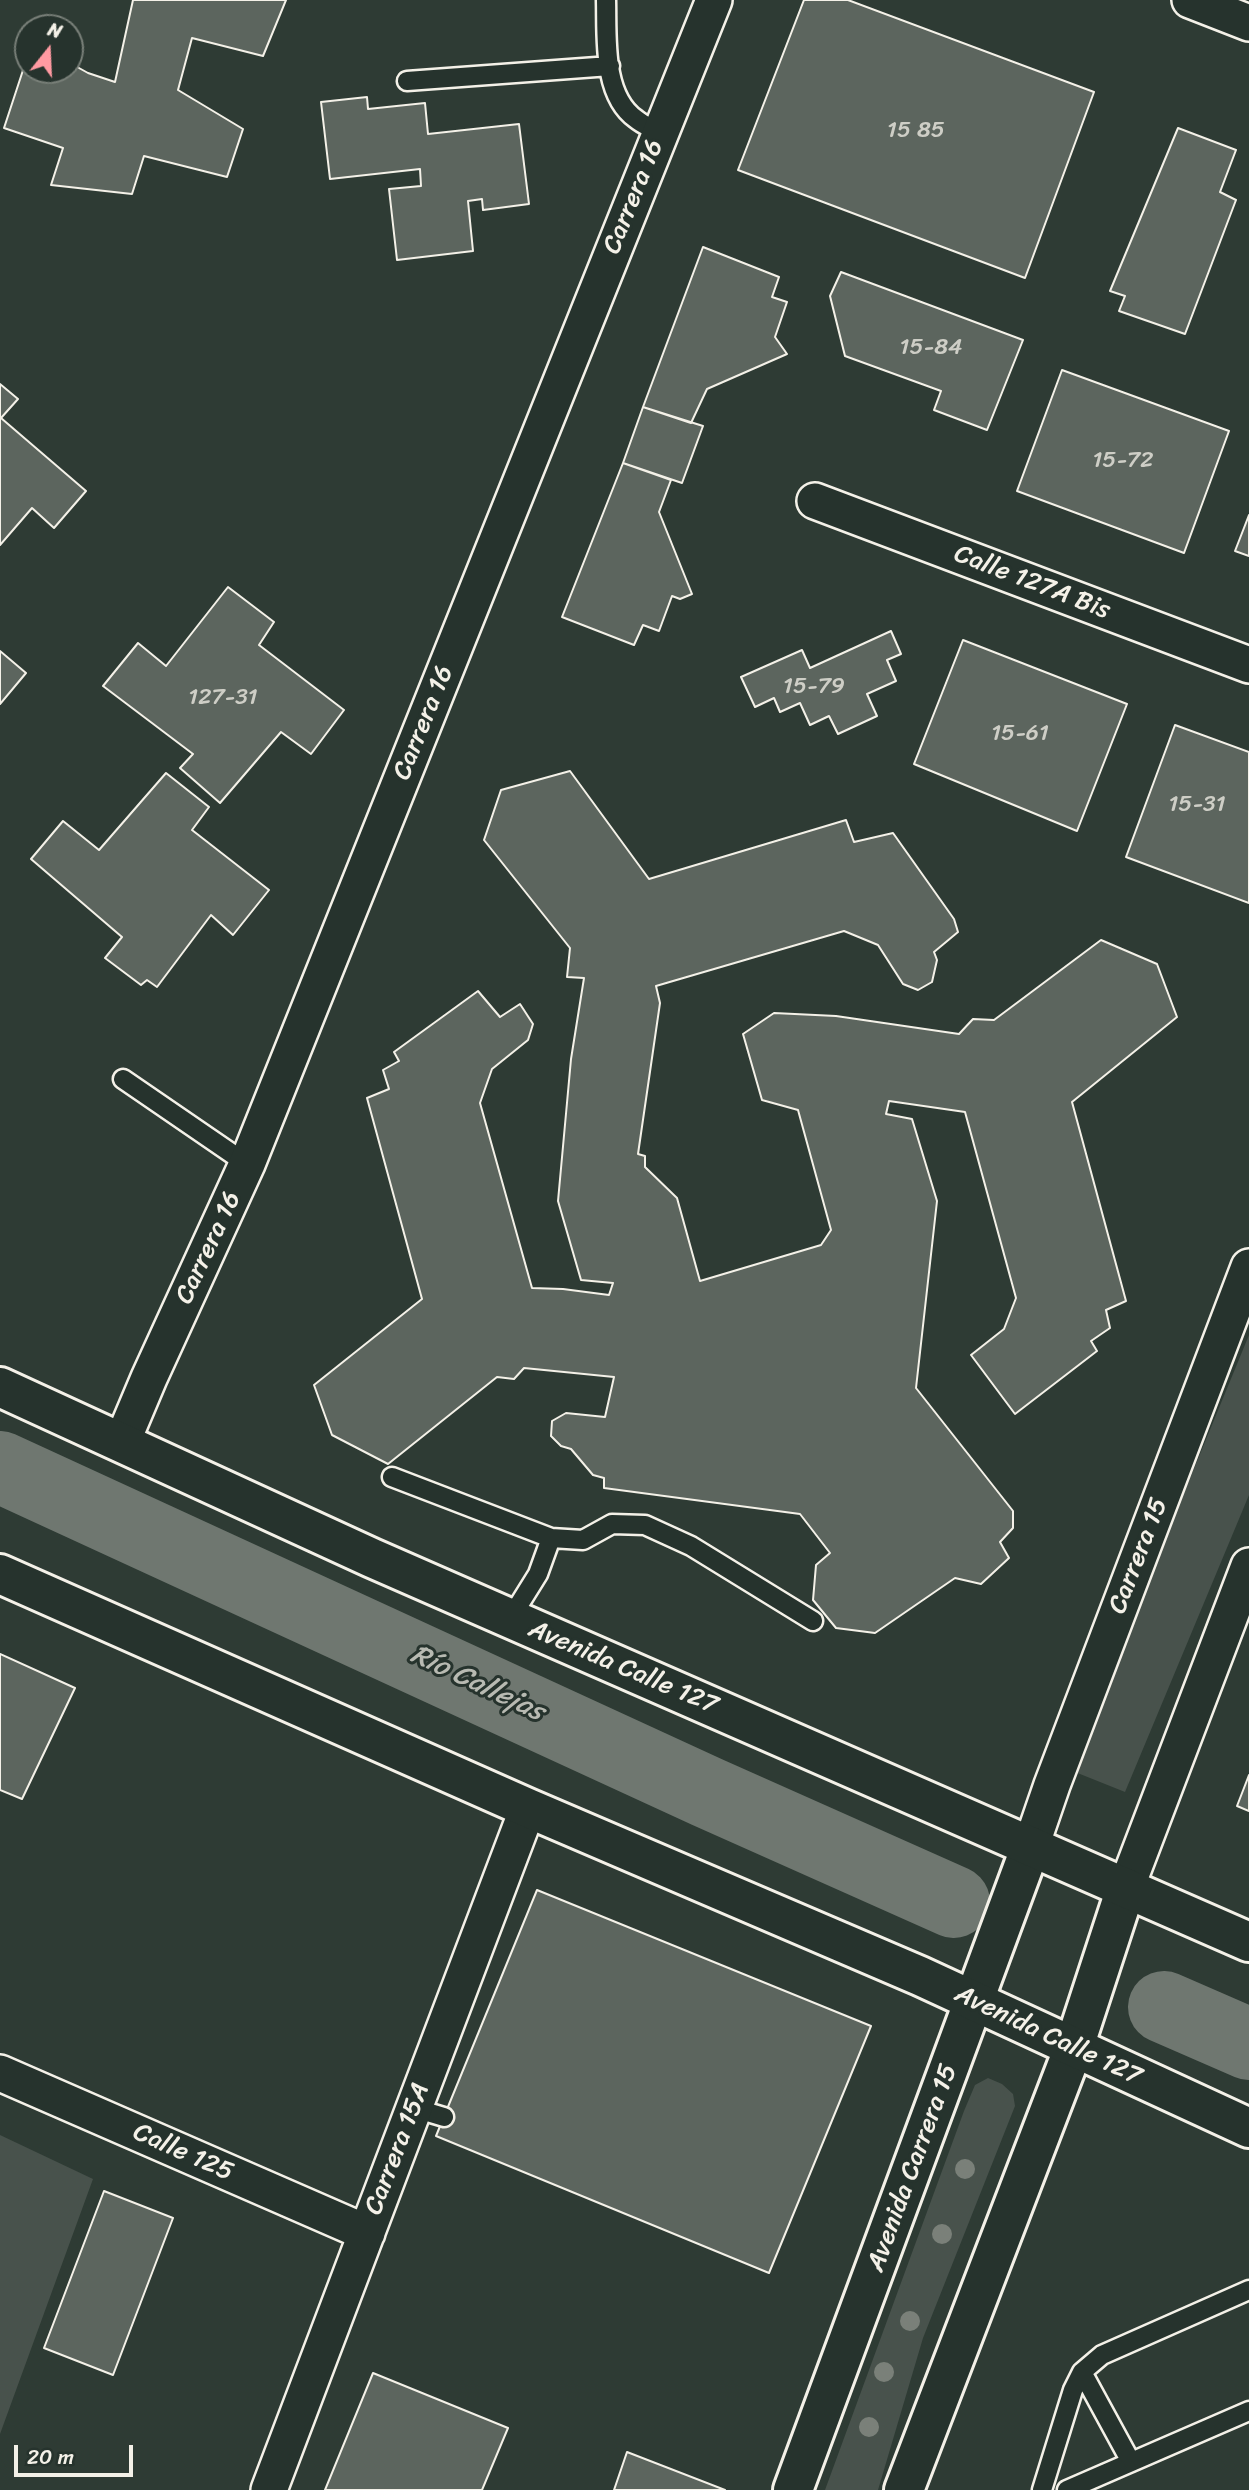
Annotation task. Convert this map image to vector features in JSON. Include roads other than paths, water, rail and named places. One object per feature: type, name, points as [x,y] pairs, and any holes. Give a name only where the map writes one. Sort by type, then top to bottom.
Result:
[{"type":"main road","name":"Avenida Calle 127","points":[[0,1387],[372,1558],[1249,1942]]},
{"type":"main road","name":"Avenida Calle 127","points":[[0,1574],[528,1808],[920,1976],[1249,2128]]},
{"type":"main road","name":"Avenida Carrera 15","points":[[793,2490],[1031,1846]]},
{"type":"main road","points":[[904,2490],[1074,2047],[1126,1888]]},
{"type":"street","name":"Carrera 16","points":[[122,1442],[247,1164],[714,0]]},
{"type":"street","points":[[1189,0],[1249,23]]},
{"type":"street","name":"Calle 127A Bis","points":[[815,501],[1249,665]]},
{"type":"street","name":"Carrera 15","points":[[1031,1846],[1249,1267]]},
{"type":"street","points":[[1126,1888],[1249,1566]]},
{"type":"street","name":"Carrera 15A","points":[[269,2490],[366,2233],[429,2112],[528,1808]]},
{"type":"street","name":"Calle 125","points":[[0,2073],[366,2233]]},
{"type":"lane","points":[[606,0],[610,66],[615,94],[634,119],[660,133]]},
{"type":"lane","points":[[407,81],[610,66]]},
{"type":"lane","points":[[124,1079],[247,1164]]},
{"type":"lane","points":[[392,1477],[551,1538],[583,1540],[612,1524],[645,1525],[691,1545],[813,1621]]},
{"type":"lane","points":[[510,1619],[538,1574],[551,1538]]},
{"type":"lane","points":[[1042,2490],[1073,2390],[1082,2372],[1102,2355],[1249,2290]]},
{"type":"lane","points":[[1082,2372],[1131,2462]]},
{"type":"lane","points":[[1067,2490],[1249,2411]]},
{"type":"waterway","name":"Río Callejas","points":[[0,1467],[707,1792],[954,1902]]},
{"type":"waterway","name":"Río Callejas","points":[[1164,2007],[1249,2044]]}]
